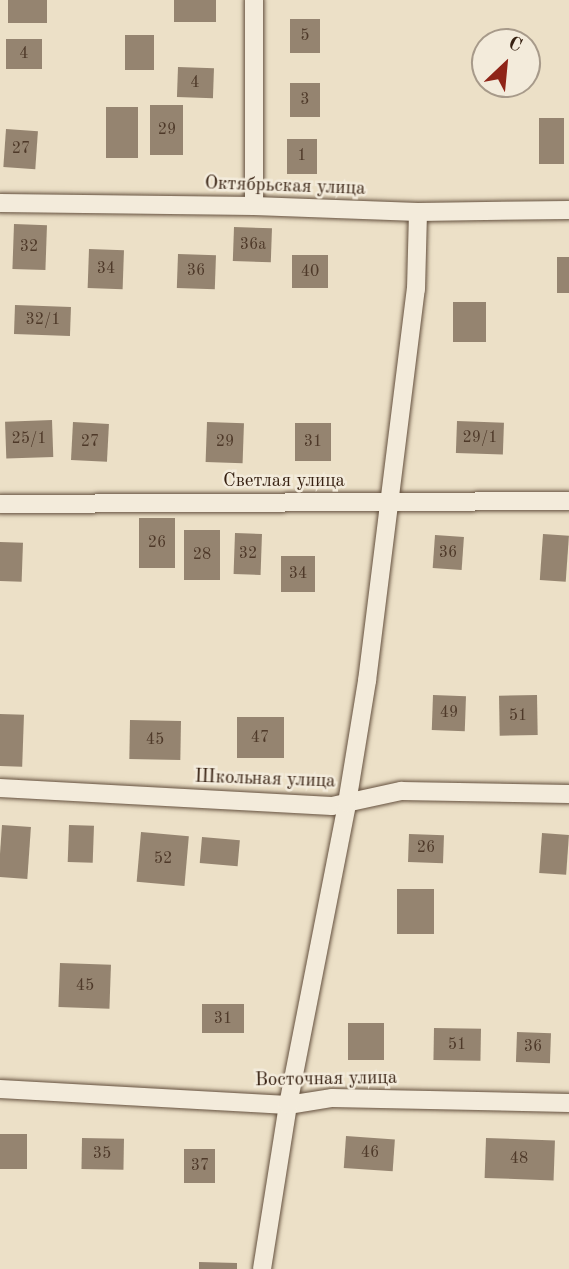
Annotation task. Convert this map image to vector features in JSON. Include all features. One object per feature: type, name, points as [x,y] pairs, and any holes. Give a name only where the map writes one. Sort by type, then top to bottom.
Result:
[{"type":"street","points":[[254,0],[254,205]]},
{"type":"street","name":"Октябрьская улица","points":[[0,203],[254,205],[418,212],[569,210]]},
{"type":"street","points":[[262,1269],[288,1105],[348,803],[392,502],[416,289],[418,212]]},
{"type":"street","name":"Светлая улица","points":[[0,504],[569,501]]},
{"type":"street","name":"Школьная улица","points":[[0,788],[332,806],[401,791],[569,794]]},
{"type":"street","name":"Восточная улица","points":[[0,1089],[288,1105],[332,1098],[569,1103]]},
{"type":"building","points":[[8,0],[47,0],[47,23],[8,23]]},
{"type":"building","points":[[174,0],[216,0],[216,22],[174,22]]},
{"type":"building","points":[[290,19],[320,19],[320,53],[290,53]]},
{"type":"building","points":[[125,35],[154,35],[154,70],[125,70]]},
{"type":"building","points":[[6,39],[42,39],[42,69],[6,69]]},
{"type":"building","points":[[178,67],[214,68],[213,98],[177,97]]},
{"type":"building","points":[[290,83],[320,83],[320,117],[290,117]]},
{"type":"building","points":[[150,105],[183,105],[183,155],[150,155]]},
{"type":"building","points":[[106,107],[138,107],[138,158],[106,158]]},
{"type":"building","points":[[539,118],[564,118],[564,164],[539,164]]},
{"type":"building","points":[[6,129],[38,131],[35,169],[3,167]]},
{"type":"building","points":[[287,139],[317,139],[317,174],[287,174]]},
{"type":"building","points":[[14,224],[47,225],[45,270],[12,269]]},
{"type":"building","points":[[234,227],[272,228],[271,262],[233,261]]},
{"type":"building","points":[[89,249],[124,250],[123,289],[88,288]]},
{"type":"building","points":[[178,254],[216,255],[215,289],[177,288]]},
{"type":"building","points":[[292,255],[328,255],[328,288],[292,288]]},
{"type":"building","points":[[557,257],[569,257],[569,293],[557,293]]},
{"type":"building","points":[[453,302],[486,302],[486,342],[453,342]]},
{"type":"building","points":[[15,305],[71,307],[70,336],[14,334]]},
{"type":"building","points":[[52,420],[53,457],[6,459],[5,422]]},
{"type":"building","points":[[457,421],[504,423],[503,455],[456,453]]},
{"type":"building","points":[[73,422],[109,424],[107,462],[71,460]]},
{"type":"building","points":[[207,422],[244,423],[243,463],[206,462]]},
{"type":"building","points":[[295,423],[331,423],[331,461],[295,461]]},
{"type":"building","points":[[139,518],[175,518],[175,568],[139,568]]},
{"type":"building","points":[[184,530],[220,530],[220,580],[184,580]]},
{"type":"building","points":[[235,533],[262,534],[261,575],[234,574]]},
{"type":"building","points":[[543,534],[569,536],[566,582],[540,580]]},
{"type":"building","points":[[435,535],[464,537],[462,570],[433,568]]},
{"type":"building","points":[[0,542],[23,543],[22,582],[0,581]]},
{"type":"building","points":[[281,556],[315,556],[315,592],[281,592]]},
{"type":"building","points":[[433,695],[466,696],[465,731],[432,730]]},
{"type":"building","points":[[537,695],[538,735],[500,736],[499,696]]},
{"type":"building","points":[[0,714],[24,715],[22,767],[0,766]]},
{"type":"building","points":[[237,717],[284,717],[284,758],[237,758]]},
{"type":"building","points":[[130,720],[181,721],[180,760],[129,759]]},
{"type":"building","points":[[2,825],[31,827],[27,879],[0,877]]},
{"type":"building","points":[[69,825],[94,826],[93,863],[68,862]]},
{"type":"building","points":[[141,832],[189,836],[184,886],[137,882]]},
{"type":"building","points":[[542,833],[569,835],[566,875],[539,873]]},
{"type":"building","points":[[409,834],[444,835],[443,863],[408,862]]},
{"type":"building","points":[[202,837],[240,840],[238,866],[200,863]]},
{"type":"building","points":[[397,889],[434,889],[434,934],[397,934]]},
{"type":"building","points":[[60,963],[111,965],[109,1009],[58,1007]]},
{"type":"building","points":[[202,1004],[244,1004],[244,1033],[202,1033]]},
{"type":"building","points":[[348,1023],[384,1023],[384,1060],[348,1060]]},
{"type":"building","points":[[434,1028],[481,1029],[480,1061],[433,1060]]},
{"type":"building","points":[[517,1032],[551,1033],[550,1063],[516,1062]]},
{"type":"building","points":[[0,1134],[27,1134],[27,1169],[0,1169]]},
{"type":"building","points":[[346,1136],[395,1139],[393,1171],[344,1168]]},
{"type":"building","points":[[82,1138],[124,1139],[123,1170],[81,1169]]},
{"type":"building","points":[[486,1138],[555,1140],[554,1180],[485,1178]]},
{"type":"building","points":[[184,1149],[215,1149],[215,1183],[184,1183]]},
{"type":"building","points":[[199,1262],[237,1263],[237,1269],[199,1269]]}]
